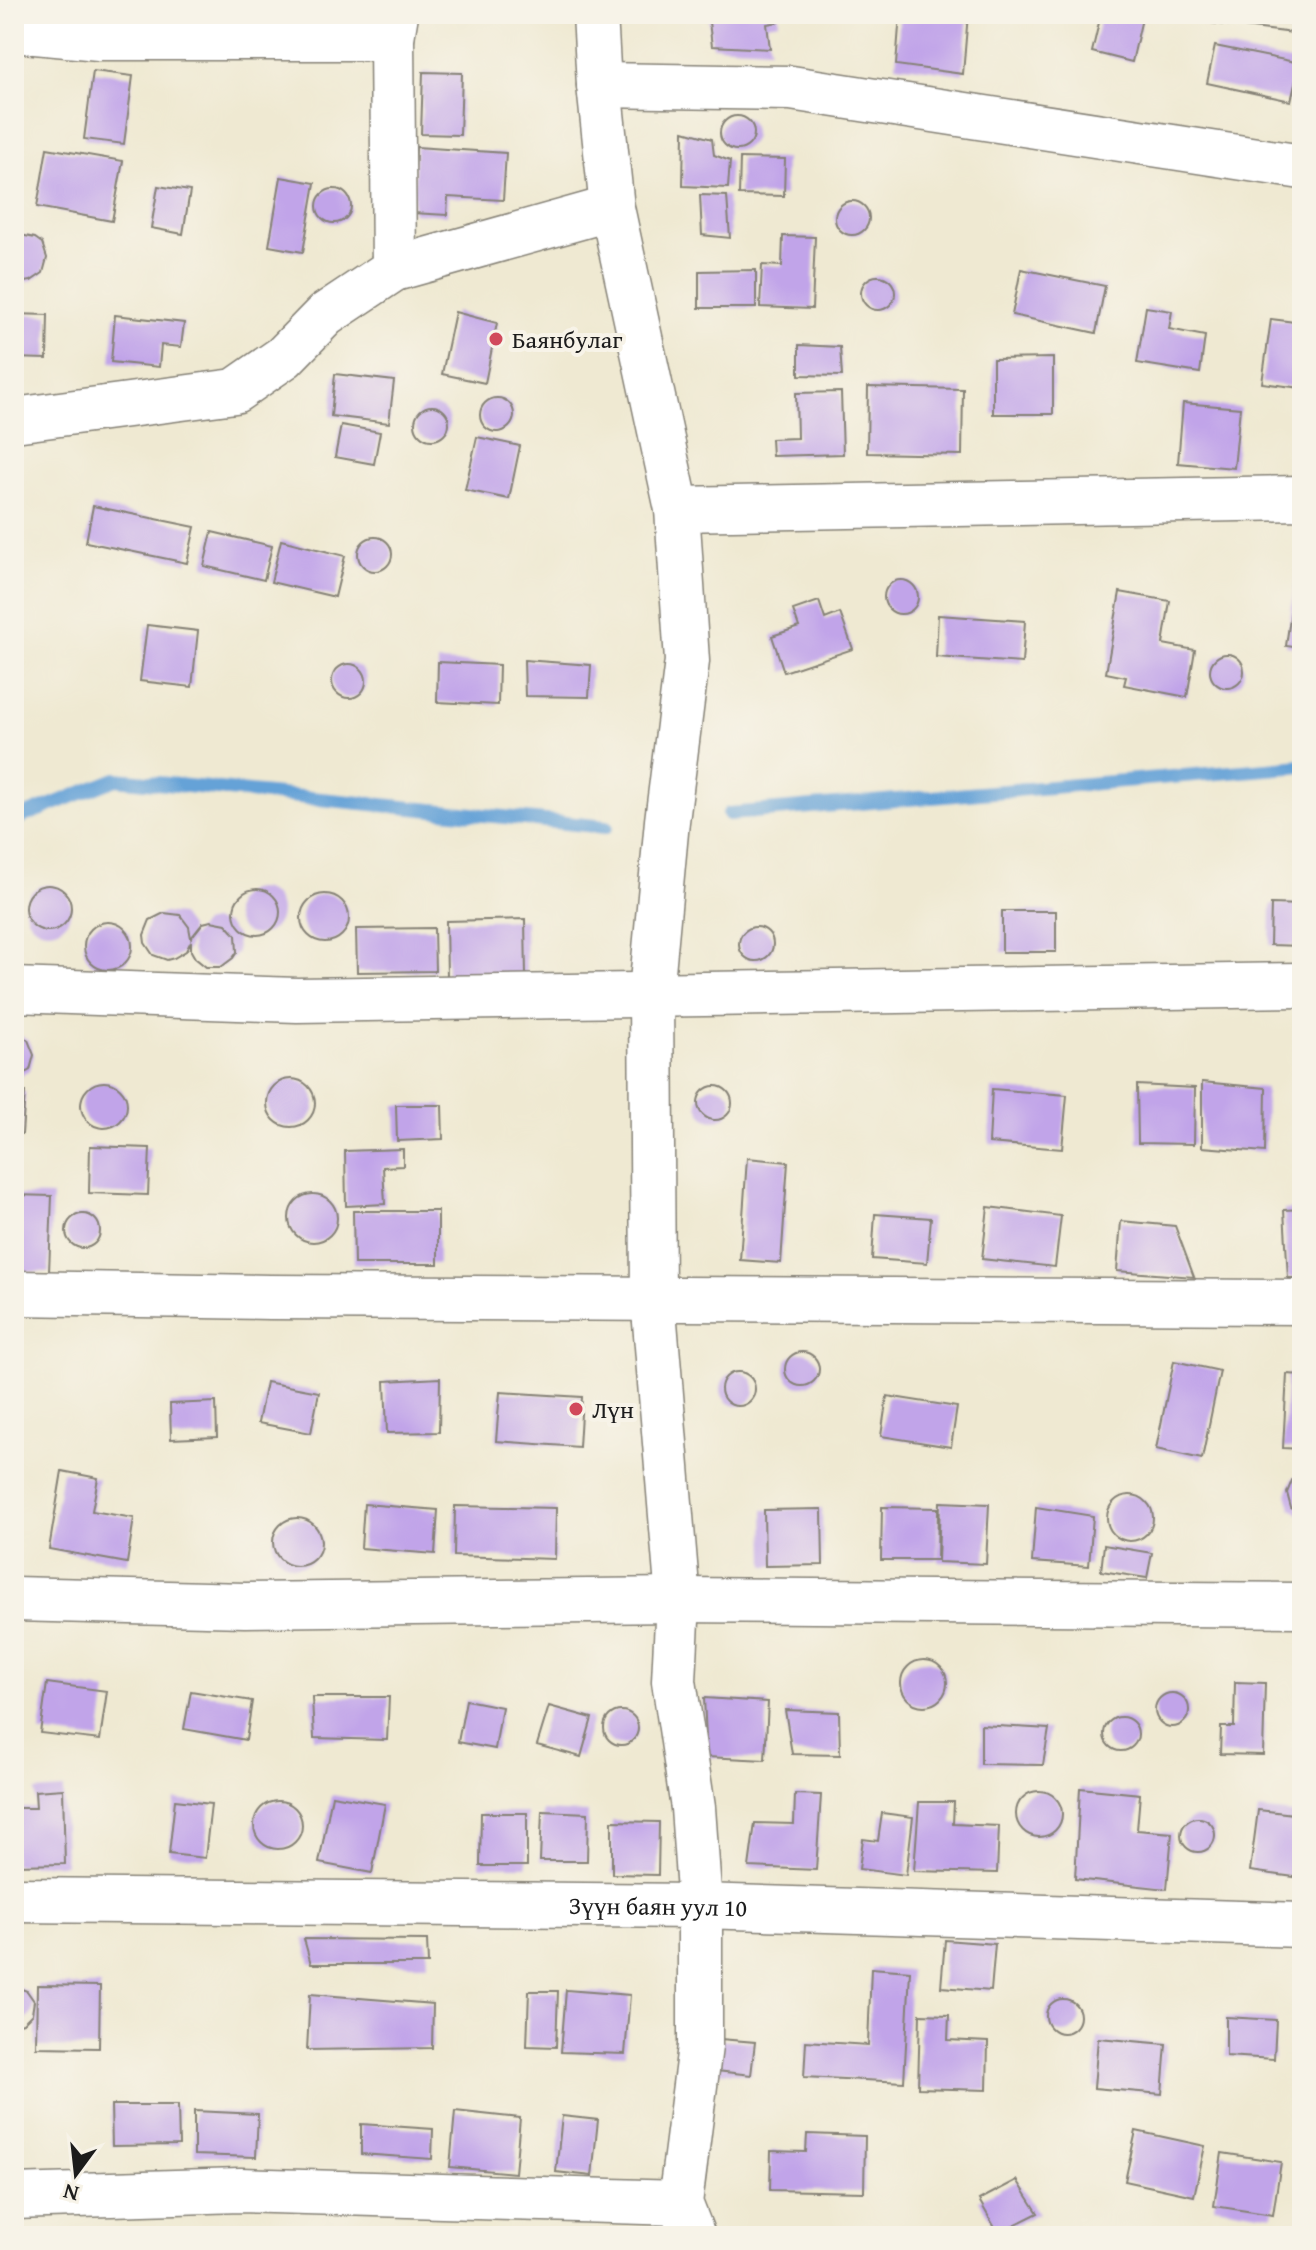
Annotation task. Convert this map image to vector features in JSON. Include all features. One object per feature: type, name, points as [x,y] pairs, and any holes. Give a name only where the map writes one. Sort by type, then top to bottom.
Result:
[{"type":"street","points":[[14,2197],[240,2190],[687,2219],[700,2046],[700,1906],[693,1808],[674,1681],[678,1600],[653,1298],[651,993],[667,821],[687,661],[677,509],[612,208],[595,14]]},
{"type":"street","points":[[14,30],[99,38],[394,26],[394,269]]},
{"type":"street","points":[[599,85],[791,88],[1302,167]]},
{"type":"street","points":[[14,420],[235,391],[284,357],[325,315],[394,269],[612,208]]},
{"type":"street","points":[[677,509],[1302,498]]},
{"type":"street","points":[[14,990],[297,1000],[1302,985]]},
{"type":"street","points":[[14,1293],[1302,1302]]},
{"type":"street","points":[[14,1599],[245,1605],[678,1600],[1302,1605]]},
{"type":"street","name":"Зүүн баян уул 10","points":[[14,1900],[700,1906],[1302,1925]]},
{"type":"building","points":[[708,14],[778,14],[779,22],[767,24],[770,49],[712,46]]},
{"type":"building","points":[[900,14],[968,14],[963,74],[896,65]]},
{"type":"building","points":[[1101,14],[1143,14],[1132,62],[1092,52]]},
{"type":"building","points":[[1195,14],[1302,14],[1302,34],[1195,21]]},
{"type":"building","points":[[1215,46],[1300,63],[1291,101],[1207,83]]},
{"type":"building","points":[[93,71],[133,76],[124,144],[84,139]]},
{"type":"building","points":[[423,72],[462,73],[460,135],[421,134]]},
{"type":"building","points":[[737,116],[749,121],[754,133],[749,145],[737,150],[725,145],[720,133],[725,121]]},
{"type":"building","points":[[684,131],[712,139],[714,155],[730,161],[728,188],[683,186]]},
{"type":"building","points":[[416,147],[506,153],[503,200],[448,197],[447,215],[413,213]]},
{"type":"building","points":[[47,148],[123,161],[112,221],[37,207]]},
{"type":"building","points":[[740,158],[785,159],[784,196],[739,195]]},
{"type":"building","points":[[281,177],[315,183],[303,252],[269,246]]},
{"type":"building","points":[[158,186],[190,191],[183,234],[151,228]]},
{"type":"building","points":[[334,189],[346,194],[351,206],[346,218],[334,223],[322,218],[317,206],[322,194]]},
{"type":"building","points":[[700,195],[727,196],[730,238],[702,235]]},
{"type":"building","points":[[852,201],[864,206],[869,218],[864,230],[852,235],[840,230],[835,218],[840,206]]},
{"type":"building","points":[[20,235],[42,243],[47,258],[43,273],[31,281],[14,280],[14,237]]},
{"type":"building","points":[[783,236],[815,237],[812,309],[760,307],[762,265],[782,266]]},
{"type":"building","points":[[1021,269],[1105,286],[1096,333],[1012,315]]},
{"type":"building","points":[[756,270],[756,308],[699,308],[699,271]]},
{"type":"building","points":[[878,276],[890,281],[895,293],[890,305],[878,310],[866,305],[861,293],[866,281]]},
{"type":"building","points":[[1146,307],[1172,311],[1169,329],[1205,336],[1200,373],[1137,363]]},
{"type":"building","points":[[455,312],[497,323],[485,383],[442,374]]},
{"type":"building","points":[[14,314],[48,315],[47,359],[14,358]]},
{"type":"building","points":[[115,315],[184,323],[181,347],[161,345],[159,367],[111,362]]},
{"type":"building","points":[[1271,319],[1302,323],[1302,388],[1262,383]]},
{"type":"building","points":[[799,345],[840,347],[842,376],[799,375]]},
{"type":"building","points":[[1053,358],[1053,414],[993,414],[993,359]]},
{"type":"building","points":[[335,374],[394,381],[389,423],[331,416]]},
{"type":"building","points":[[868,387],[963,389],[962,455],[867,453]]},
{"type":"building","points":[[841,392],[843,454],[772,456],[771,439],[797,438],[796,393]]},
{"type":"building","points":[[497,398],[509,403],[514,415],[509,427],[497,432],[485,427],[480,415],[485,403]]},
{"type":"building","points":[[1183,403],[1240,408],[1234,468],[1178,463]]},
{"type":"building","points":[[432,406],[444,411],[449,423],[444,435],[432,440],[420,435],[415,423],[420,411]]},
{"type":"building","points":[[341,425],[380,432],[374,464],[335,457]]},
{"type":"building","points":[[477,437],[520,446],[509,499],[465,490]]},
{"type":"building","points":[[93,506],[195,527],[187,563],[86,542]]},
{"type":"building","points":[[212,532],[272,546],[264,580],[204,566]]},
{"type":"building","points":[[375,537],[387,542],[392,554],[387,566],[375,571],[363,566],[358,554],[363,542]]},
{"type":"building","points":[[281,540],[345,556],[335,597],[271,582]]},
{"type":"building","points":[[1298,562],[1302,563],[1302,648],[1286,646]]},
{"type":"building","points":[[901,580],[913,585],[918,597],[913,609],[901,614],[889,609],[884,597],[889,585]]},
{"type":"building","points":[[1120,592],[1170,601],[1163,644],[1195,650],[1187,697],[1124,685],[1126,677],[1106,673]]},
{"type":"building","points":[[819,601],[825,619],[840,613],[853,649],[784,672],[772,636],[799,627],[793,610]]},
{"type":"building","points":[[938,615],[1025,621],[1022,663],[936,657]]},
{"type":"building","points":[[147,625],[198,631],[192,687],[140,681]]},
{"type":"building","points":[[1227,654],[1239,659],[1244,671],[1239,683],[1227,688],[1215,683],[1210,671],[1215,659]]},
{"type":"building","points":[[524,660],[591,665],[589,697],[525,696]]},
{"type":"building","points":[[438,662],[499,665],[498,705],[437,702]]},
{"type":"building","points":[[349,664],[361,669],[366,681],[361,693],[349,698],[337,693],[332,681],[337,669]]},
{"type":"building","points":[[48,885],[65,891],[71,908],[65,925],[48,931],[31,925],[25,908],[31,891]]},
{"type":"building","points":[[257,889],[274,895],[280,912],[274,929],[257,935],[240,929],[234,912],[240,895]]},
{"type":"building","points":[[325,894],[342,901],[349,918],[342,935],[325,942],[308,935],[301,918],[308,901]]},
{"type":"building","points":[[1271,904],[1302,905],[1302,946],[1270,945]]},
{"type":"building","points":[[1002,911],[1056,911],[1056,952],[1002,952]]},
{"type":"building","points":[[164,913],[180,915],[189,927],[191,938],[203,923],[226,924],[236,935],[237,952],[221,967],[206,967],[195,958],[191,941],[186,951],[174,958],[167,960],[153,955],[144,935],[150,920]]},
{"type":"building","points":[[525,919],[526,976],[447,977],[446,921]]},
{"type":"building","points":[[108,922],[125,929],[132,946],[125,963],[108,970],[91,963],[84,946],[91,929]]},
{"type":"building","points":[[756,927],[768,932],[773,944],[768,956],[756,961],[744,956],[739,944],[744,932]]},
{"type":"building","points":[[434,928],[435,971],[357,972],[356,929]]},
{"type":"building","points":[[14,1032],[28,1040],[34,1055],[30,1070],[14,1079]]},
{"type":"building","points":[[291,1079],[308,1086],[315,1103],[308,1120],[291,1127],[274,1120],[267,1103],[274,1086]]},
{"type":"building","points":[[104,1082],[121,1088],[127,1105],[121,1122],[104,1128],[87,1122],[81,1105],[87,1088]]},
{"type":"building","points":[[1202,1082],[1266,1088],[1265,1152],[1202,1147]]},
{"type":"building","points":[[1137,1085],[1195,1088],[1194,1144],[1138,1143]]},
{"type":"building","points":[[715,1086],[727,1091],[732,1103],[727,1115],[715,1120],[703,1115],[698,1103],[703,1091]]},
{"type":"building","points":[[992,1089],[1067,1095],[1062,1149],[989,1143]]},
{"type":"building","points":[[14,1091],[25,1092],[22,1134],[14,1134]]},
{"type":"building","points":[[396,1105],[442,1105],[443,1139],[397,1141]]},
{"type":"building","points":[[90,1146],[150,1148],[148,1195],[89,1193]]},
{"type":"building","points":[[403,1149],[403,1166],[383,1167],[385,1204],[346,1206],[345,1151]]},
{"type":"building","points":[[747,1158],[788,1162],[781,1263],[740,1260]]},
{"type":"building","points":[[313,1194],[330,1201],[337,1218],[330,1235],[313,1242],[296,1235],[289,1218],[296,1201]]},
{"type":"building","points":[[14,1195],[52,1196],[49,1272],[14,1271]]},
{"type":"building","points":[[988,1207],[1061,1216],[1055,1267],[982,1259]]},
{"type":"building","points":[[1302,1209],[1302,1278],[1288,1278],[1284,1210]]},
{"type":"building","points":[[353,1211],[438,1211],[438,1264],[354,1264]]},
{"type":"building","points":[[83,1214],[95,1219],[100,1231],[95,1243],[83,1248],[71,1243],[66,1231],[71,1219]]},
{"type":"building","points":[[875,1214],[931,1218],[927,1263],[872,1259]]},
{"type":"building","points":[[1121,1221],[1175,1226],[1194,1277],[1117,1271]]},
{"type":"building","points":[[802,1352],[814,1357],[819,1369],[814,1381],[802,1386],[790,1381],[785,1369],[790,1357]]},
{"type":"building","points":[[1174,1361],[1220,1371],[1202,1459],[1156,1449]]},
{"type":"building","points":[[738,1372],[750,1377],[755,1389],[750,1401],[738,1406],[726,1401],[721,1389],[726,1377]]},
{"type":"building","points":[[1287,1374],[1302,1375],[1302,1449],[1283,1448]]},
{"type":"building","points":[[440,1378],[439,1432],[387,1433],[385,1381]]},
{"type":"building","points":[[266,1382],[319,1392],[311,1433],[258,1423]]},
{"type":"building","points":[[500,1392],[582,1397],[579,1447],[496,1441]]},
{"type":"building","points":[[887,1396],[957,1407],[951,1447],[881,1436]]},
{"type":"building","points":[[216,1402],[217,1437],[171,1439],[170,1404]]},
{"type":"building","points":[[62,1471],[98,1478],[92,1511],[134,1518],[127,1563],[49,1549]]},
{"type":"building","points":[[1302,1473],[1302,1516],[1291,1508],[1287,1493],[1293,1478]]},
{"type":"building","points":[[1130,1495],[1147,1501],[1153,1518],[1147,1535],[1130,1541],[1113,1535],[1107,1518],[1113,1501]]},
{"type":"building","points":[[940,1502],[989,1504],[986,1564],[938,1562]]},
{"type":"building","points":[[364,1504],[438,1510],[435,1554],[361,1548]]},
{"type":"building","points":[[455,1506],[556,1508],[555,1559],[454,1556]]},
{"type":"building","points":[[882,1507],[938,1508],[937,1560],[881,1560]]},
{"type":"building","points":[[1036,1507],[1093,1516],[1089,1566],[1032,1562]]},
{"type":"building","points":[[822,1509],[823,1565],[765,1566],[764,1510]]},
{"type":"building","points":[[297,1518],[314,1525],[321,1542],[314,1559],[297,1566],[280,1559],[273,1542],[280,1525]]},
{"type":"building","points":[[1104,1545],[1152,1553],[1147,1578],[1101,1571]]},
{"type":"building","points":[[924,1660],[941,1666],[947,1683],[941,1700],[924,1706],[907,1700],[901,1683],[907,1666]]},
{"type":"building","points":[[1235,1682],[1265,1683],[1263,1755],[1220,1754],[1221,1727],[1234,1727]]},
{"type":"building","points":[[47,1683],[107,1691],[100,1740],[40,1733]]},
{"type":"building","points":[[191,1691],[252,1701],[246,1740],[184,1729]]},
{"type":"building","points":[[1172,1693],[1184,1698],[1189,1710],[1184,1722],[1172,1727],[1160,1722],[1155,1710],[1160,1698]]},
{"type":"building","points":[[312,1697],[389,1697],[387,1740],[314,1738]]},
{"type":"building","points":[[704,1698],[768,1702],[765,1760],[707,1757]]},
{"type":"building","points":[[466,1700],[502,1707],[495,1749],[458,1742]]},
{"type":"building","points":[[549,1706],[592,1718],[581,1757],[537,1745]]},
{"type":"building","points":[[785,1710],[839,1712],[840,1755],[792,1754]]},
{"type":"building","points":[[621,1711],[633,1716],[638,1728],[633,1740],[621,1745],[609,1740],[604,1728],[609,1716]]},
{"type":"building","points":[[1121,1717],[1133,1722],[1138,1734],[1133,1746],[1121,1751],[1109,1746],[1104,1734],[1109,1722]]},
{"type":"building","points":[[981,1725],[1049,1729],[1043,1765],[981,1764]]},
{"type":"building","points":[[1080,1788],[1140,1794],[1137,1830],[1172,1833],[1167,1889],[1075,1879]]},
{"type":"building","points":[[63,1789],[65,1864],[14,1865],[14,1808],[36,1808],[35,1791]]},
{"type":"building","points":[[1039,1791],[1056,1797],[1062,1814],[1056,1831],[1039,1837],[1022,1831],[1016,1814],[1022,1797]]},
{"type":"building","points":[[795,1794],[821,1795],[816,1870],[749,1867],[755,1823],[794,1824]]},
{"type":"building","points":[[332,1795],[385,1804],[372,1873],[319,1863]]},
{"type":"building","points":[[175,1800],[211,1804],[205,1858],[169,1854]]},
{"type":"building","points":[[278,1801],[295,1808],[302,1825],[295,1842],[278,1849],[261,1842],[254,1825],[261,1808]]},
{"type":"building","points":[[919,1802],[954,1802],[953,1824],[999,1826],[997,1873],[914,1871]]},
{"type":"building","points":[[1258,1810],[1302,1815],[1302,1878],[1250,1871]]},
{"type":"building","points":[[542,1811],[588,1813],[587,1861],[540,1861]]},
{"type":"building","points":[[481,1813],[527,1813],[527,1866],[480,1866]]},
{"type":"building","points":[[882,1813],[913,1817],[906,1875],[859,1869],[863,1839],[878,1841]]},
{"type":"building","points":[[1198,1818],[1210,1823],[1215,1835],[1210,1847],[1198,1852],[1186,1847],[1181,1835],[1186,1823]]},
{"type":"building","points":[[612,1821],[659,1822],[658,1875],[612,1874]]},
{"type":"building","points":[[304,1939],[427,1940],[428,1964],[311,1964]]},
{"type":"building","points":[[945,1940],[995,1944],[991,1991],[941,1987]]},
{"type":"building","points":[[871,1968],[910,1971],[904,2082],[804,2077],[806,2041],[868,2045]]},
{"type":"building","points":[[37,1985],[100,1986],[99,2048],[36,2047]]},
{"type":"building","points":[[14,1986],[27,1991],[34,2001],[32,2014],[16,2025],[14,2025]]},
{"type":"building","points":[[566,1990],[630,1995],[625,2054],[561,2052]]},
{"type":"building","points":[[529,1991],[558,1991],[556,2047],[527,2046]]},
{"type":"building","points":[[310,1994],[433,2004],[432,2048],[307,2050]]},
{"type":"building","points":[[1063,1999],[1075,2004],[1080,2016],[1075,2028],[1063,2033],[1051,2028],[1046,2016],[1051,2004]]},
{"type":"building","points":[[920,2014],[949,2015],[948,2040],[988,2042],[987,2090],[918,2088]]},
{"type":"building","points":[[1226,2017],[1276,2020],[1274,2059],[1226,2056]]},
{"type":"building","points":[[1299,2024],[1302,2024],[1302,2066],[1295,2065]]},
{"type":"building","points":[[1098,2038],[1166,2044],[1162,2094],[1094,2088]]},
{"type":"building","points":[[720,2039],[755,2042],[751,2075],[717,2071]]},
{"type":"building","points":[[111,2105],[178,2105],[179,2145],[112,2146]]},
{"type":"building","points":[[194,2111],[258,2114],[256,2157],[194,2155]]},
{"type":"building","points":[[455,2111],[520,2118],[515,2173],[450,2167]]},
{"type":"building","points":[[562,2116],[598,2120],[592,2176],[556,2172]]},
{"type":"building","points":[[361,2124],[433,2129],[432,2159],[361,2154]]},
{"type":"building","points":[[1136,2131],[1205,2146],[1194,2196],[1125,2181]]},
{"type":"building","points":[[807,2134],[865,2136],[864,2192],[770,2190],[771,2151],[806,2152]]},
{"type":"building","points":[[1222,2153],[1281,2162],[1273,2215],[1214,2206]]},
{"type":"building","points":[[1017,2180],[1038,2213],[998,2233],[979,2200]]},
{"type":"waterway","points":[[729,814],[1302,766]]},
{"type":"waterway","points":[[14,820],[116,779],[606,827]]},
{"type":"place","name":"Баянбулаг","points":[[496,339]]},
{"type":"place","name":"Лүн","points":[[576,1409]]}]
